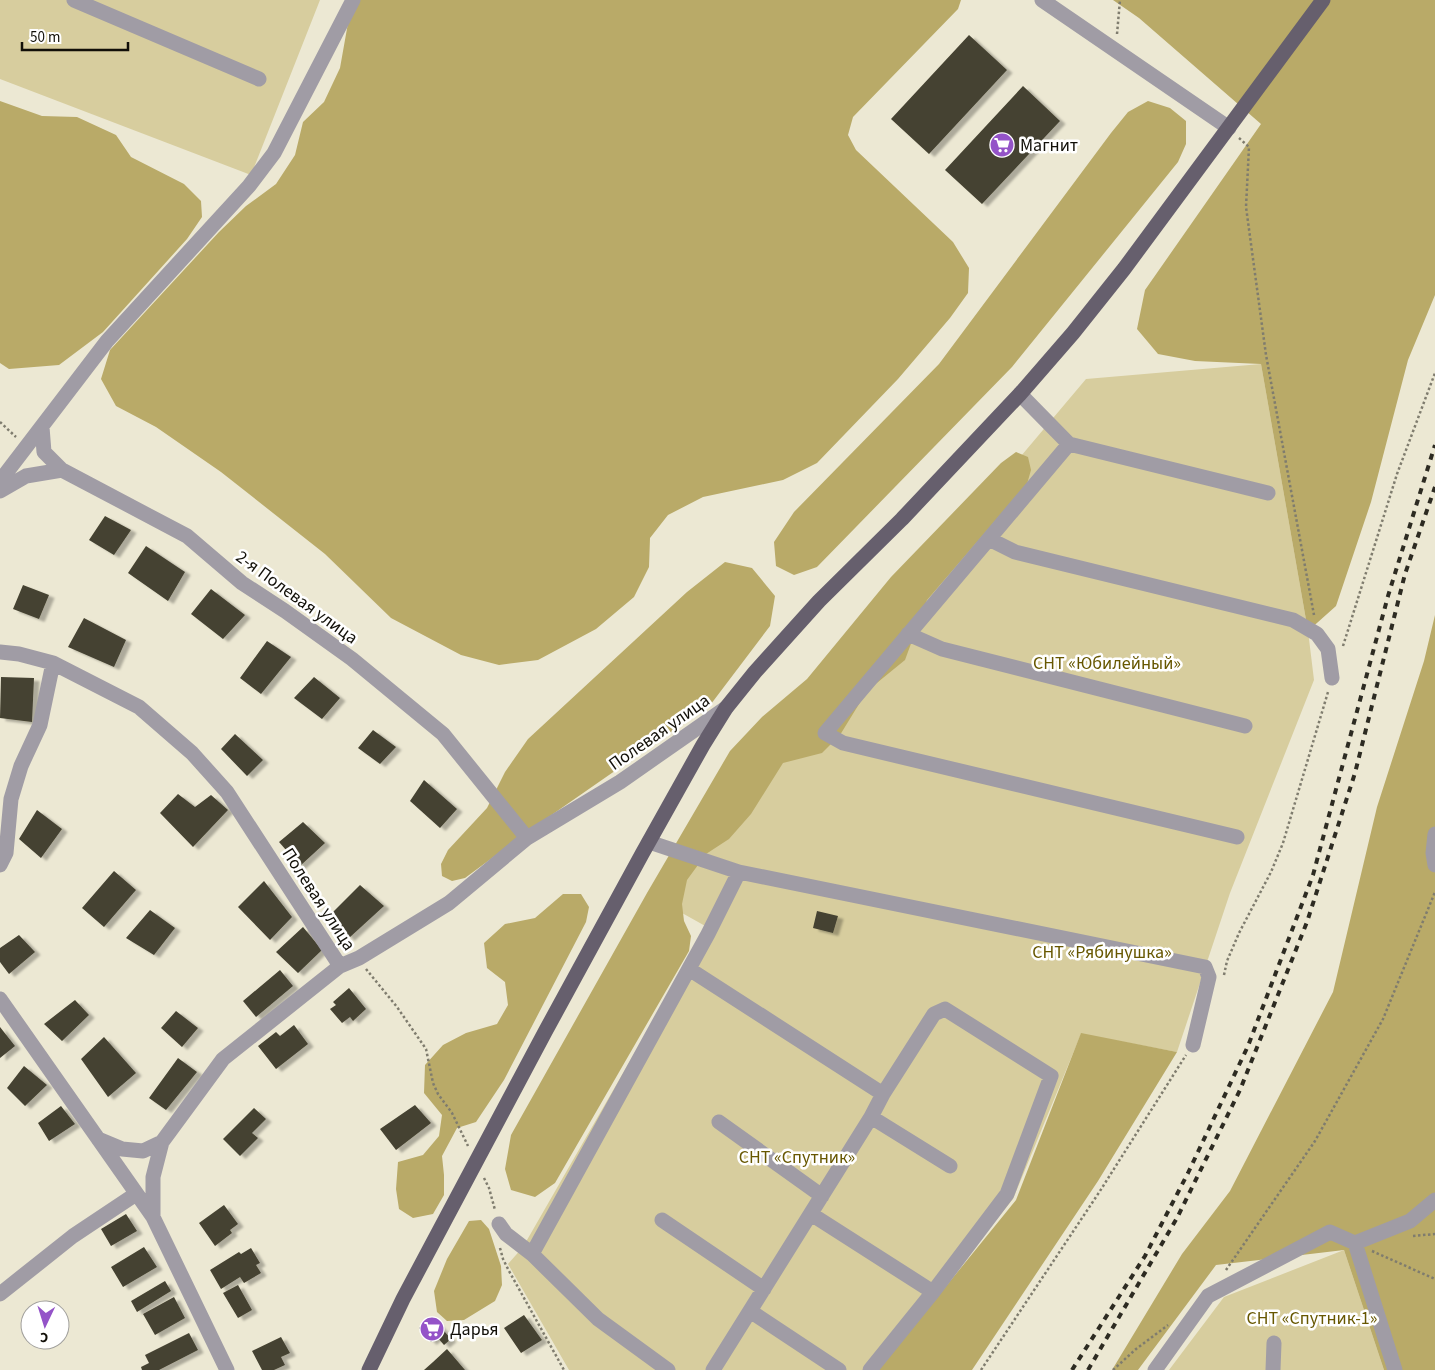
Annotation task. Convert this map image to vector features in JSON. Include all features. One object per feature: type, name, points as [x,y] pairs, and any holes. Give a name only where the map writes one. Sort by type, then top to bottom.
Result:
[{"type":"main road","points":[[369,1370],[476,1162],[648,842],[726,708],[755,672],[819,601],[902,519],[1020,394],[1073,333],[1124,269],[1323,0]]},
{"type":"street","points":[[74,0],[259,79]]},
{"type":"street","points":[[0,481],[107,341],[249,186],[274,153],[353,0]]},
{"type":"street","points":[[1042,0],[1229,128]]},
{"type":"street","points":[[1020,394],[1069,444],[1268,493]]},
{"type":"street","name":"2-я Полевая улица","points":[[42,427],[44,452],[62,470],[187,536],[242,583],[352,659],[443,734],[527,838]]},
{"type":"street","points":[[1069,444],[825,733],[843,743],[1237,837]]},
{"type":"street","points":[[0,490],[26,476],[62,470]]},
{"type":"street","points":[[989,539],[1015,552],[1293,620],[1317,634],[1328,649],[1332,678]]},
{"type":"street","points":[[908,634],[942,649],[1245,726]]},
{"type":"street","name":"Полевая улица","points":[[0,652],[19,654],[53,663],[139,707],[192,753],[227,792],[340,966],[359,958],[449,903],[527,838],[620,782],[726,708]]},
{"type":"street","points":[[0,865],[6,853],[11,799],[21,766],[40,725],[53,663]]},
{"type":"street","points":[[1435,834],[1433,853],[1435,865]]},
{"type":"street","points":[[648,842],[738,872],[1205,967],[1209,977],[1192,1046]]},
{"type":"street","points":[[532,1254],[708,934],[738,872]]},
{"type":"street","points":[[153,1217],[153,1177],[162,1142],[223,1059],[340,966]]},
{"type":"street","points":[[689,969],[882,1094]]},
{"type":"street","points":[[0,999],[153,1217],[227,1370]]},
{"type":"street","points":[[713,1370],[871,1117],[882,1094],[934,1014],[945,1009],[1051,1076],[1007,1194],[933,1292],[870,1370]]},
{"type":"street","points":[[871,1117],[950,1166]]},
{"type":"street","points":[[719,1122],[822,1196]]},
{"type":"street","points":[[97,1138],[122,1149],[143,1151],[162,1142]]},
{"type":"street","points":[[0,1294],[73,1236],[136,1194]]},
{"type":"street","points":[[1155,1370],[1208,1296],[1330,1232],[1355,1243],[1410,1221],[1435,1200]]},
{"type":"street","points":[[811,1214],[933,1292]]},
{"type":"street","points":[[662,1220],[764,1289]]},
{"type":"street","points":[[499,1224],[506,1234],[532,1254],[598,1319],[668,1370]]},
{"type":"street","points":[[1355,1243],[1395,1370]]},
{"type":"street","points":[[750,1311],[839,1370]]},
{"type":"street","points":[[1273,1370],[1274,1343]]},
{"type":"path","points":[[1115,50],[1120,0]]},
{"type":"path","points":[[1229,128],[1249,147],[1246,207],[1266,355],[1317,634]]},
{"type":"path","points":[[1341,651],[1397,474],[1435,373]]},
{"type":"path","points":[[0,422],[27,447]]},
{"type":"path","points":[[1223,980],[1227,961],[1239,933],[1271,872],[1283,843],[1332,678]]},
{"type":"path","points":[[1225,1271],[1315,1141],[1378,1028],[1435,892]]},
{"type":"path","points":[[359,958],[397,1007],[426,1049],[433,1083],[438,1094],[452,1112],[489,1188],[499,1224],[499,1243],[503,1259],[564,1370]]},
{"type":"path","points":[[980,1370],[1100,1192],[1192,1046]]},
{"type":"path","points":[[1355,1243],[1435,1279]]},
{"type":"path","points":[[1113,1370],[1136,1349],[1168,1325]]},
{"type":"green space","points":[[0,0],[320,0],[251,175],[0,79]]},
{"type":"green space","points":[[1261,364],[1308,631],[1314,680],[1230,893],[1177,1052],[1081,1034],[1013,1199],[872,1370],[569,1370],[508,1264],[523,1247],[707,927],[666,904],[739,791],[1086,379]]},
{"type":"green space","name":"СНТ «Спутник-1»","points":[[1344,1250],[1384,1370],[1169,1370],[1224,1297]]},
{"type":"shaded area","points":[[360,0],[961,0],[958,9],[853,117],[848,135],[856,150],[953,242],[969,268],[968,293],[950,318],[898,379],[817,463],[783,480],[703,497],[668,515],[650,538],[649,567],[634,597],[596,629],[538,660],[499,665],[461,655],[391,618],[325,554],[221,472],[156,427],[116,406],[101,379],[110,350],[219,232],[246,206],[276,184],[295,155],[303,122],[324,102],[340,68],[348,23]]},
{"type":"shaded area","points":[[1113,0],[1435,0],[1435,295],[1408,360],[1371,502],[1336,606],[1308,631],[1261,364],[1195,361],[1158,354],[1137,329],[1145,290],[1261,124],[1139,18]]},
{"type":"shaded area","points":[[0,101],[42,116],[77,117],[116,135],[131,157],[184,184],[201,201],[202,217],[187,239],[103,332],[59,365],[9,369],[0,363]]},
{"type":"shaded area","points":[[1148,101],[1170,108],[1186,121],[1186,144],[1178,162],[1012,367],[817,567],[794,575],[776,566],[774,542],[794,512],[939,364],[1111,133],[1128,112]]},
{"type":"shaded area","points":[[1016,452],[1028,457],[1031,470],[1027,484],[927,600],[905,660],[867,691],[840,735],[822,753],[783,763],[751,814],[729,839],[706,854],[687,880],[682,904],[684,921],[691,936],[689,951],[555,1183],[535,1197],[511,1190],[505,1169],[511,1135],[647,893],[730,751],[762,717],[807,679],[891,577],[1001,463]]},
{"type":"shaded area","points":[[725,562],[752,568],[775,596],[770,626],[711,704],[530,830],[465,878],[452,881],[442,876],[441,864],[448,850],[487,808],[505,772],[528,739],[687,592]]},
{"type":"shaded area","points":[[1435,615],[1435,1370],[1384,1370],[1344,1250],[1216,1265],[1138,1370],[1112,1370],[1182,1254],[1230,1191],[1333,992],[1377,807],[1424,661]]},
{"type":"shaded area","points":[[563,894],[581,894],[589,907],[586,922],[504,1080],[476,1122],[457,1128],[442,1156],[444,1195],[433,1214],[413,1218],[399,1209],[396,1189],[398,1162],[423,1155],[439,1136],[442,1115],[424,1093],[425,1065],[443,1045],[466,1033],[497,1024],[508,1005],[505,982],[487,968],[484,943],[505,924],[535,918]]},
{"type":"shaded area","points":[[1081,1033],[1177,1052],[1098,1181],[972,1370],[878,1370],[1016,1200]]},
{"type":"shaded area","points":[[481,1220],[489,1229],[501,1266],[502,1285],[495,1301],[464,1320],[447,1321],[437,1312],[434,1291],[447,1259],[469,1221]]},
{"type":"building","points":[[969,35],[1007,70],[929,154],[891,119]]},
{"type":"building","name":"Магнит","points":[[1023,86],[1060,121],[982,204],[945,170]]},
{"type":"building","points":[[105,516],[131,530],[114,555],[89,540]]},
{"type":"building","points":[[146,546],[185,572],[168,601],[128,573]]},
{"type":"building","points":[[23,585],[49,595],[39,619],[13,609]]},
{"type":"building","points":[[211,589],[245,615],[223,639],[191,614]]},
{"type":"building","points":[[84,618],[126,640],[114,667],[68,647]]},
{"type":"building","points":[[267,641],[291,657],[261,694],[240,678]]},
{"type":"building","points":[[1,677],[34,678],[32,722],[0,718]]},
{"type":"building","points":[[314,677],[340,698],[322,719],[294,698]]},
{"type":"building","points":[[373,730],[396,747],[380,764],[358,748]]},
{"type":"building","points":[[235,734],[263,760],[247,776],[221,749]]},
{"type":"building","points":[[424,780],[457,809],[440,828],[410,801]]},
{"type":"building","points":[[178,794],[195,807],[211,795],[228,810],[193,847],[160,813]]},
{"type":"building","points":[[37,810],[62,829],[41,858],[19,839]]},
{"type":"building","points":[[303,822],[325,843],[300,866],[279,842]]},
{"type":"building","points":[[114,871],[136,890],[104,927],[82,908]]},
{"type":"building","points":[[264,881],[292,917],[270,940],[238,907]]},
{"type":"building","points":[[360,885],[384,906],[349,938],[329,916]]},
{"type":"building","points":[[150,910],[175,928],[154,955],[126,938]]},
{"type":"building","points":[[817,911],[838,916],[833,933],[813,928]]},
{"type":"building","points":[[303,927],[322,950],[298,973],[276,952]]},
{"type":"building","points":[[19,935],[35,952],[9,974],[0,962],[0,948]]},
{"type":"building","points":[[280,970],[293,986],[256,1017],[243,1001]]},
{"type":"building","points":[[349,988],[366,1009],[353,1021],[350,1017],[342,1023],[330,1009],[336,1005],[333,1002]]},
{"type":"building","points":[[75,1000],[89,1015],[62,1041],[44,1024]]},
{"type":"building","points":[[176,1011],[198,1028],[182,1047],[161,1028]]},
{"type":"building","points":[[294,1025],[308,1044],[276,1069],[258,1046],[276,1032],[280,1036]]},
{"type":"building","points":[[0,1027],[15,1046],[0,1058]]},
{"type":"building","points":[[104,1037],[136,1073],[108,1097],[81,1059]]},
{"type":"building","points":[[178,1058],[197,1072],[166,1110],[149,1098]]},
{"type":"building","points":[[24,1066],[47,1085],[25,1106],[7,1088]]},
{"type":"building","points":[[415,1105],[431,1123],[396,1150],[380,1129]]},
{"type":"building","points":[[61,1106],[75,1124],[49,1141],[38,1123]]},
{"type":"building","points":[[254,1108],[266,1119],[252,1133],[258,1138],[240,1156],[223,1139]]},
{"type":"building","points":[[224,1205],[238,1224],[230,1230],[232,1233],[215,1246],[199,1223]]},
{"type":"building","points":[[126,1214],[137,1231],[111,1246],[101,1229]]},
{"type":"building","points":[[144,1247],[157,1267],[123,1287],[111,1267]]},
{"type":"building","points":[[251,1248],[260,1263],[256,1265],[261,1273],[244,1283],[240,1277],[221,1289],[210,1270],[239,1252],[241,1254]]},
{"type":"building","points":[[165,1281],[171,1291],[137,1312],[131,1301]]},
{"type":"building","points":[[238,1285],[252,1310],[238,1318],[223,1293]]},
{"type":"building","points":[[174,1297],[185,1318],[155,1335],[143,1314]]},
{"type":"building","points":[[524,1315],[542,1340],[521,1353],[504,1328]]},
{"type":"building","points":[[432,1317],[451,1339],[444,1345],[437,1337],[431,1342],[419,1328]]},
{"type":"building","points":[[189,1333],[198,1350],[159,1370],[142,1370],[141,1367],[149,1363],[145,1355]]},
{"type":"building","points":[[281,1337],[290,1353],[281,1357],[285,1365],[274,1370],[262,1370],[252,1351]]},
{"type":"building","points":[[447,1349],[465,1370],[424,1370],[433,1362]]},
{"type":"railway","points":[[1072,1370],[1145,1256],[1188,1173],[1248,1046],[1313,875],[1388,596],[1435,445]]},
{"type":"railway","points":[[1088,1370],[1177,1218],[1240,1090],[1307,922],[1355,773],[1405,574],[1435,487]]},
{"type":"place","name":"Магнит","points":[[1002,145]]},
{"type":"place","name":"Дарья","points":[[432,1329]]},
{"type":"park label","name":"СНТ «Юбилейный»","points":[[1107,663]]},
{"type":"park label","name":"СНТ «Рябинушка»","points":[[1102,952]]},
{"type":"park label","name":"СНТ «Спутник»","points":[[797,1157]]}]
